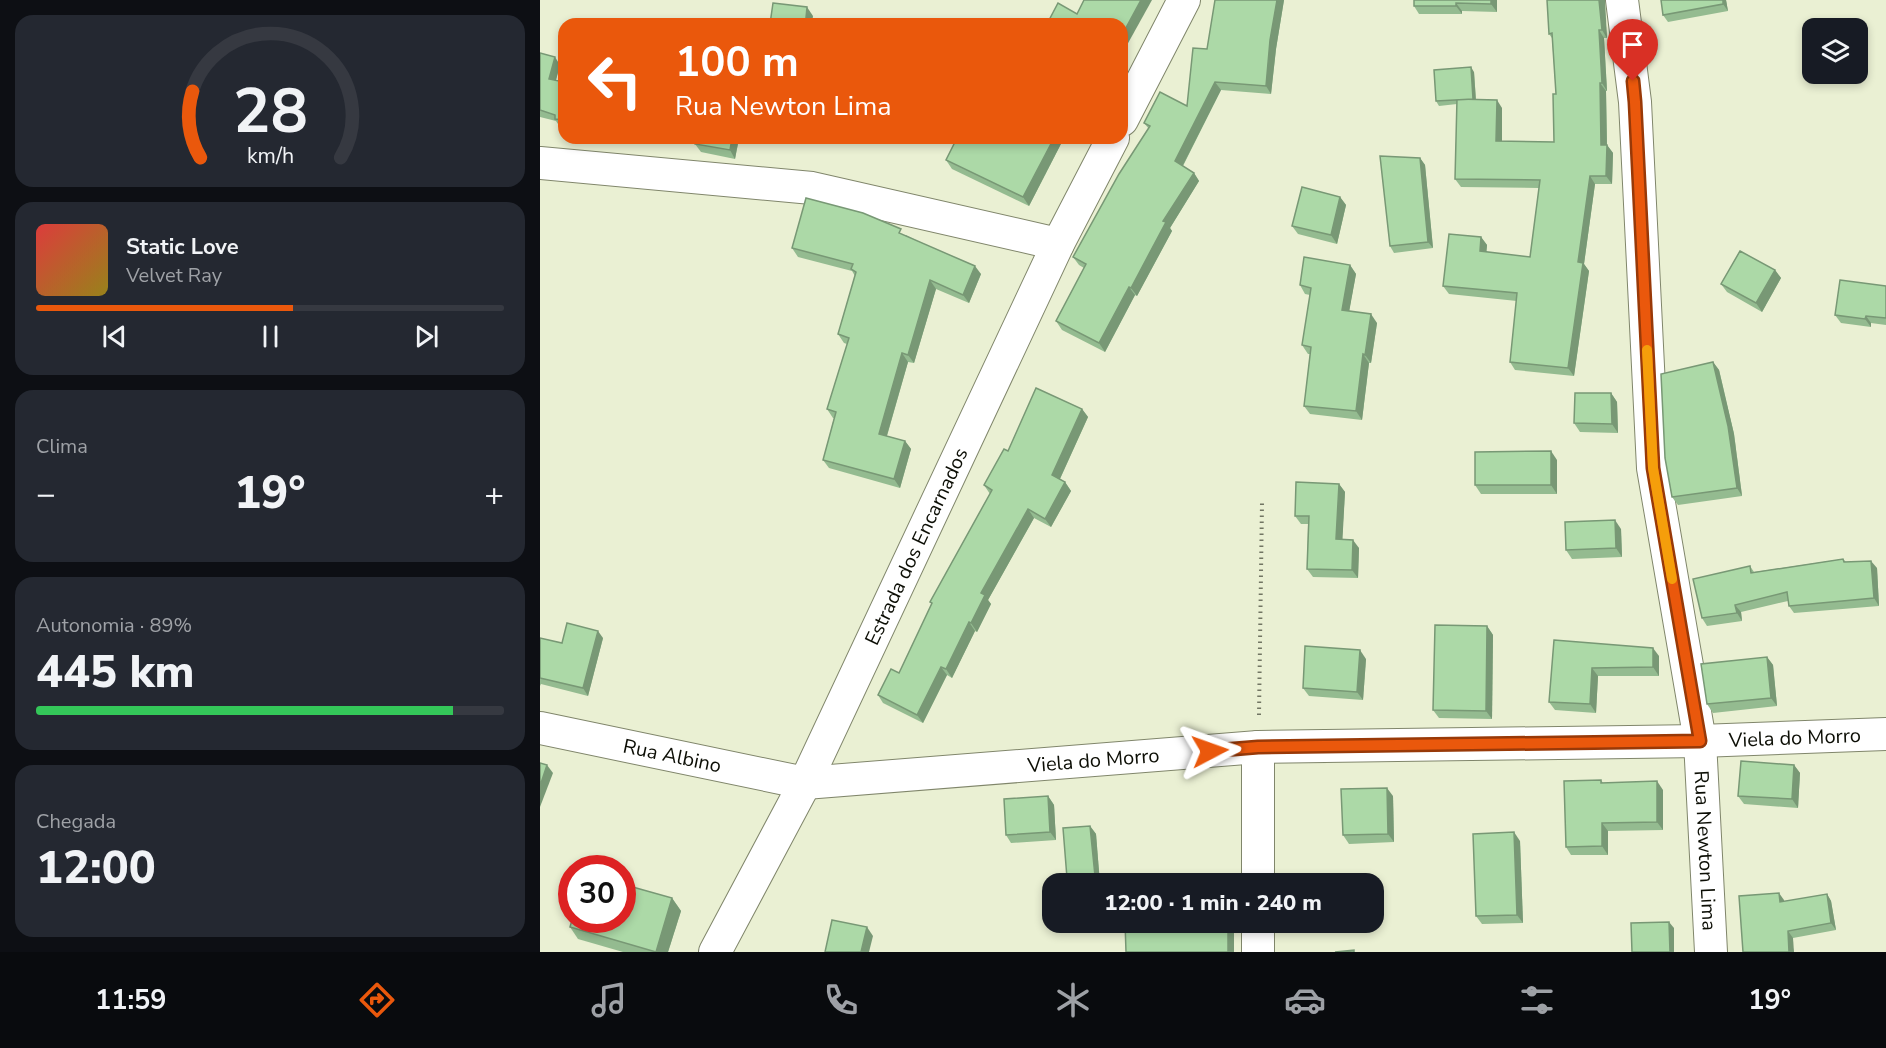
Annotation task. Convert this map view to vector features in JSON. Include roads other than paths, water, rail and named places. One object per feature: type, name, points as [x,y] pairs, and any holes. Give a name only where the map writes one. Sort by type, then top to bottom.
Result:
[{"type":"street","points":[[1128,108],[1184,0]]},
{"type":"street","name":"Rua Newton Lima","points":[[1622,0],[1635,102],[1653,468],[1700,741],[1711,952]]},
{"type":"street","name":"Estrada dos Encarnados","points":[[715,952],[805,783],[1058,244],[1110,144]]},
{"type":"street","points":[[540,163],[812,188],[1058,244]]},
{"type":"street","name":"Rua Albino","points":[[540,728],[805,783]]},
{"type":"street","name":"Viela do Morro","points":[[805,783],[1258,747],[1700,741],[1886,734]]},
{"type":"street","points":[[1258,747],[1258,873]]},
{"type":"street","points":[[1258,933],[1258,952]]}]
